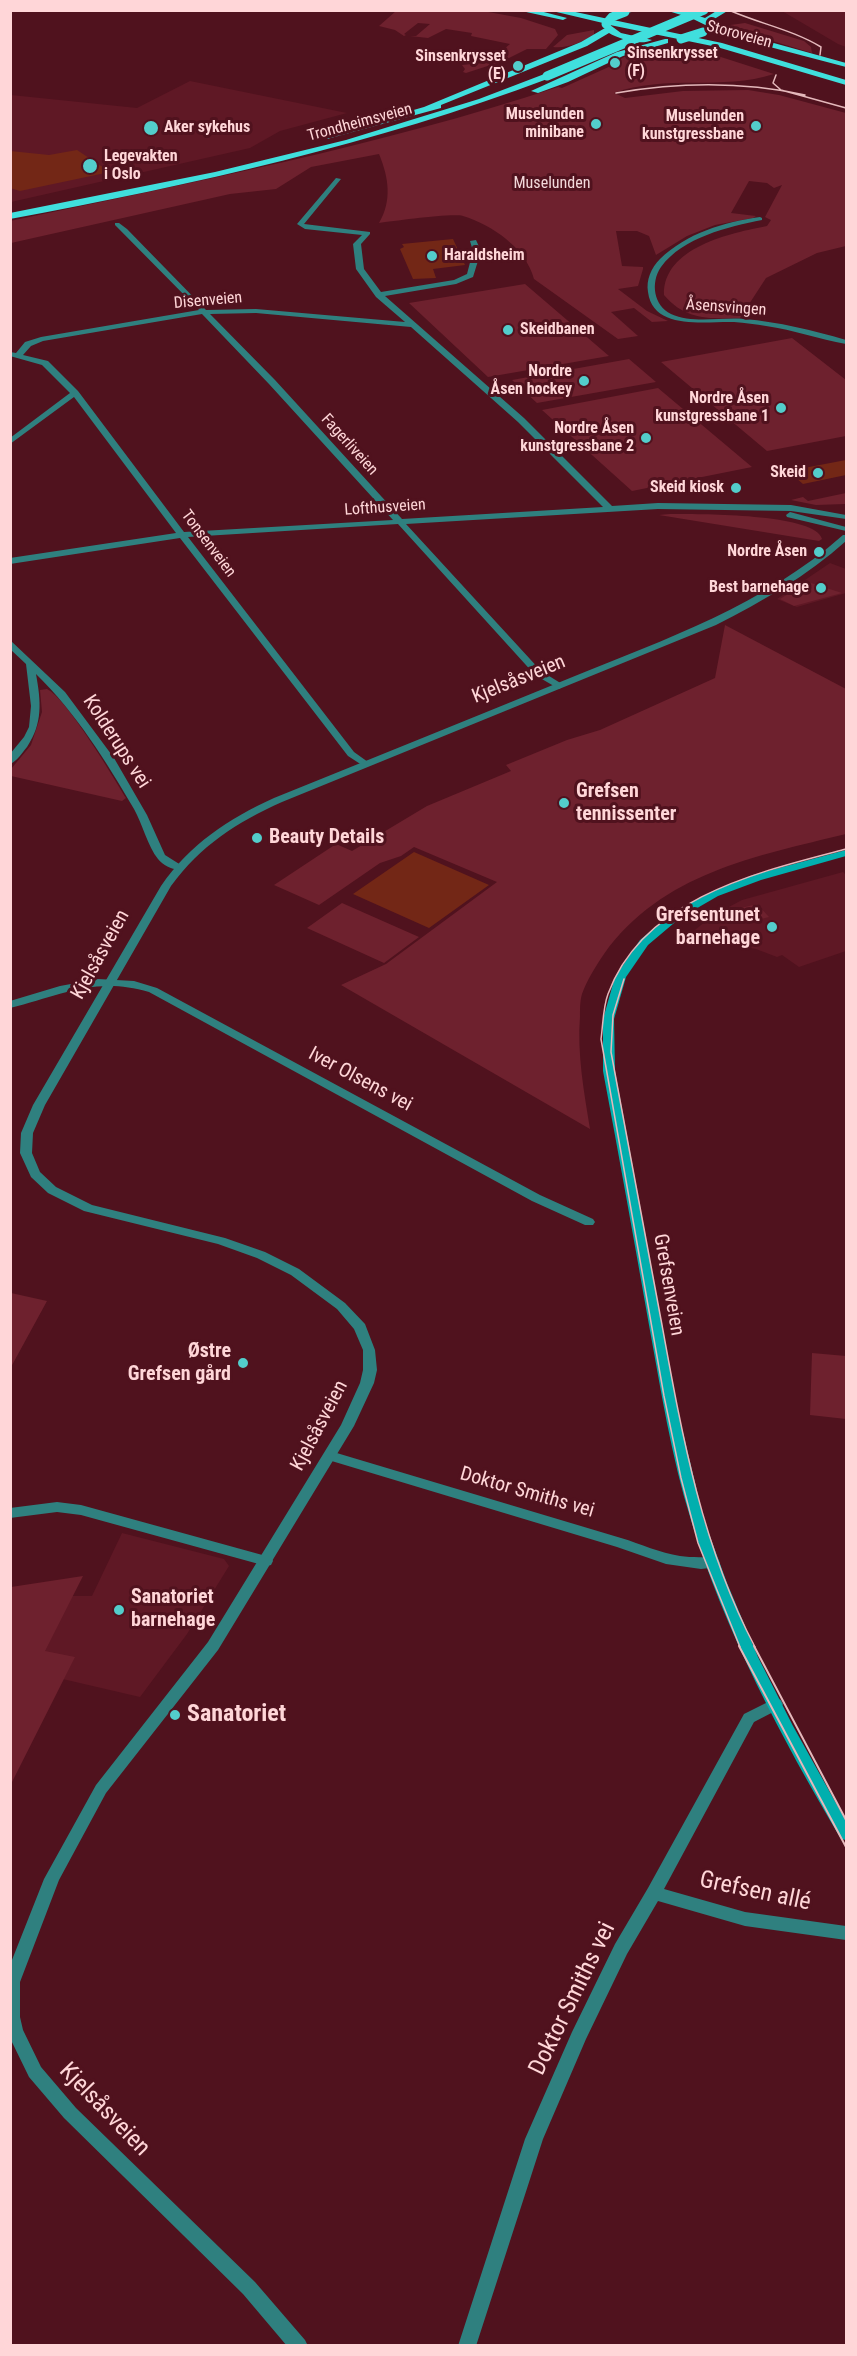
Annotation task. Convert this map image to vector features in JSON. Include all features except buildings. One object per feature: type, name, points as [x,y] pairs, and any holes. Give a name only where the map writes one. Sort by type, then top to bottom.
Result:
[{"type":"highway","points":[[521,10],[608,27],[626,37],[666,41],[805,72],[846,88]]},
{"type":"highway","name":"Storoveien","points":[[552,10],[675,35],[846,83]]},
{"type":"highway","name":"Storoveien","points":[[584,10],[731,41],[824,66],[846,76]]},
{"type":"highway","points":[[419,111],[584,44],[608,27],[612,17],[637,10]]},
{"type":"highway","points":[[669,10],[694,16],[704,25],[731,34],[846,65]]},
{"type":"highway","name":"Trondheimsveien","points":[[318,138],[419,111],[535,73],[678,10]]},
{"type":"highway","name":"Trondheimsveien","points":[[10,216],[217,174],[413,125],[547,76],[704,10]]},
{"type":"highway","points":[[413,125],[512,99],[565,80],[620,54],[681,39],[725,10]]},
{"type":"highway","points":[[787,50],[824,66],[846,71]]},
{"type":"highway","points":[[739,57],[815,84]]},
{"type":"highway","points":[[10,209],[184,171]]},
{"type":"main road","name":"Grefsenveien","points":[[846,853],[752,878],[720,891],[681,912],[649,938],[630,961],[615,988],[605,1035],[609,1071],[688,1486],[712,1563],[734,1617],[776,1704],[846,1834]]},
{"type":"street","points":[[338,178],[300,224],[305,227],[368,233],[357,244],[360,269],[379,295],[521,420],[610,509]]},
{"type":"street","name":"Åsensvingen","points":[[760,219],[732,223],[710,230],[670,254],[658,264],[652,275],[653,303],[664,313],[680,319],[773,324],[846,342]]},
{"type":"street","name":"Fagerliveien","points":[[117,224],[272,382],[538,673],[559,686]]},
{"type":"street","points":[[379,295],[456,282],[470,275],[477,251],[474,241]]},
{"type":"street","name":"Disenveien","points":[[15,354],[28,344],[41,339],[203,312],[256,311],[414,325]]},
{"type":"street","name":"Tonsenveien","points":[[15,354],[45,363],[75,393],[255,633],[345,746],[365,764]]},
{"type":"street","points":[[10,442],[75,393]]},
{"type":"street","name":"Lofthusveien","points":[[10,561],[183,535],[610,509],[687,506],[763,508],[814,510],[846,517]]},
{"type":"street","name":"Lofthusveien","points":[[763,508],[846,529]]},
{"type":"street","name":"Kjelsåsveien","points":[[299,2346],[249,2288],[69,2114],[35,2072],[15,2030],[12,2017],[11,1983],[52,1880],[100,1789],[200,1665],[266,1562],[356,1410],[370,1370],[366,1338],[352,1317],[341,1306],[295,1272],[242,1247],[75,1204],[41,1181],[28,1162],[25,1143],[30,1124],[146,916],[179,867],[210,838],[242,816],[693,632],[748,606],[791,581],[846,537]]},
{"type":"street","name":"Kolderups vei","points":[[10,643],[62,694],[109,758],[142,815],[161,856],[169,863],[179,867]]},
{"type":"street","points":[[10,761],[29,741],[38,714],[30,665]]},
{"type":"street","name":"Iver Olsens vei","points":[[10,1005],[84,983],[111,980],[136,984],[153,990],[536,1198],[589,1222]]},
{"type":"street","name":"Doktor Smiths vei","points":[[330,1456],[621,1543],[666,1559],[683,1563],[712,1563]]},
{"type":"street","points":[[10,1513],[57,1507],[81,1510],[266,1562]]},
{"type":"street","name":"Doktor Smiths vei","points":[[466,2346],[534,2139],[578,2037],[621,1949],[749,1718],[776,1704]]},
{"type":"street","name":"Grefsen allé","points":[[654,1893],[745,1919],[846,1933]]},
{"type":"shaded area","points":[[782,11],[846,11],[846,47],[838,44]]},
{"type":"shaded area","name":"Aker sykehus","points":[[190,81],[347,113],[280,131],[250,148],[11,202],[11,95],[137,108]]},
{"type":"shaded area","name":"Best barnehage","points":[[830,563],[846,569],[846,593],[797,607],[777,599]]},
{"type":"shaded area","name":"Grefsentunet barnehage","points":[[843,872],[846,875],[846,951],[799,967],[782,955],[777,957],[756,949],[728,944],[702,946],[684,939],[712,916],[742,900]]},
{"type":"shaded area","name":"Sanatoriet barnehage","points":[[122,1533],[224,1559],[229,1566],[187,1634],[140,1697],[11,1667],[55,1596],[92,1596]]},
{"type":"green space","points":[[396,11],[483,11],[521,18],[555,29],[558,35],[546,49],[527,49],[503,61],[466,73],[463,72],[465,69],[462,65],[491,62],[504,56],[498,54],[510,44],[471,36],[472,33],[446,29],[428,38],[410,36],[416,36],[430,24],[418,23],[404,36],[395,30],[379,26]]},
{"type":"green space","points":[[745,23],[804,41],[811,47],[812,53],[723,26]]},
{"type":"green space","points":[[594,30],[594,35],[580,42],[569,46],[553,47],[567,35]]},
{"type":"green space","name":"Muselunden","points":[[660,46],[699,50],[774,74],[734,81],[653,84],[614,93],[625,98],[683,91],[748,90],[779,95],[846,113],[846,246],[817,253],[766,278],[740,318],[708,318],[689,314],[664,295],[667,279],[675,265],[702,245],[718,238],[767,226],[771,220],[765,217],[782,185],[774,188],[767,183],[749,181],[731,213],[756,216],[715,225],[687,236],[656,255],[649,236],[637,231],[616,231],[622,266],[643,267],[638,286],[618,289],[647,311],[668,321],[652,322],[634,308],[611,312],[638,336],[618,339],[534,279],[524,257],[516,248],[485,225],[457,215],[379,223],[386,206],[388,189],[379,154],[311,167],[276,189],[230,194],[11,243],[10,221],[286,162],[423,127],[558,87],[562,88],[622,61],[619,60],[631,53]]},
{"type":"green space","name":"Skeidbanen","points":[[525,284],[609,356],[488,377],[409,303]]},
{"type":"green space","name":"Nordre Åsen kunstgressbane 1","points":[[792,338],[846,380],[846,436],[767,451],[661,362]]},
{"type":"green space","name":"Nordre Åsen hockey","points":[[629,359],[656,382],[537,403],[512,380]]},
{"type":"green space","name":"Nordre Åsen kunstgressbane 2","points":[[658,388],[752,467],[632,491],[542,410]]},
{"type":"green space","points":[[846,493],[846,504],[816,505],[791,500],[803,497],[808,501]]},
{"type":"green space","points":[[659,515],[727,515],[778,520],[815,530],[822,539],[819,541]]},
{"type":"green space","points":[[808,582],[842,593],[794,606],[780,599]]},
{"type":"green space","points":[[725,625],[846,689],[846,834],[745,860],[713,872],[682,886],[654,904],[627,926],[598,963],[586,984],[581,999],[580,1059],[590,1129],[341,985],[386,964],[497,882],[414,847],[401,856],[380,863],[319,905],[274,885],[336,844],[352,851],[427,806],[511,771],[506,765],[567,740],[600,730],[715,678]]},
{"type":"green space","points":[[47,689],[66,707],[89,739],[126,798],[122,801],[11,776],[11,769],[31,745],[42,712],[40,690]]},
{"type":"green space","points":[[342,903],[419,937],[384,963],[307,928]]},
{"type":"green space","points":[[757,904],[769,917],[745,923],[733,910]]},
{"type":"green space","points":[[10,1293],[47,1301],[11,1367]]},
{"type":"green space","points":[[812,1353],[846,1356],[846,1419],[810,1415]]},
{"type":"green space","points":[[83,1576],[45,1651],[75,1657],[11,1784],[11,1587]]},
{"type":"tram line","points":[[731,11],[810,41],[821,47],[820,55]]},
{"type":"tram line","points":[[776,75],[773,83],[781,90]]},
{"type":"tram line","points":[[616,93],[687,85],[734,85],[781,90]]},
{"type":"tram line","points":[[781,90],[805,95]]},
{"type":"tram line","points":[[781,90],[846,108]]},
{"type":"tram line","points":[[740,1647],[698,1543],[681,1478],[664,1396],[601,1039],[604,1010],[608,994],[625,961],[648,934],[675,912],[707,894],[741,880],[846,849]]},
{"type":"tram line","points":[[624,979],[613,1015],[611,1052],[686,1449],[721,1570],[755,1647]]},
{"type":"tram line","points":[[739,1646],[846,1847]]},
{"type":"tram line","points":[[754,1646],[846,1820]]},
{"type":"place","name":"Sinsenkrysset (F)","points":[[615,63]]},
{"type":"place","name":"Sinsenkrysset (E)","points":[[518,66]]},
{"type":"place","name":"Muselunden minibane","points":[[596,124]]},
{"type":"place","name":"Muselunden kunstgressbane","points":[[756,126]]},
{"type":"place","name":"Aker sykehus","points":[[151,128]]},
{"type":"place","name":"Legevakten i Oslo","points":[[90,166]]},
{"type":"place","name":"Haraldsheim","points":[[432,256]]},
{"type":"place","name":"Skeidbanen","points":[[508,330]]},
{"type":"place","name":"Nordre Åsen hockey","points":[[584,381]]},
{"type":"place","name":"Nordre Åsen kunstgressbane 1","points":[[781,408]]},
{"type":"place","name":"Nordre Åsen kunstgressbane 2","points":[[646,438]]},
{"type":"place","name":"Skeid","points":[[818,473]]},
{"type":"place","name":"Skeid kiosk","points":[[736,488]]},
{"type":"place","name":"Nordre Åsen","points":[[819,552]]},
{"type":"place","name":"Best barnehage","points":[[821,588]]},
{"type":"place","name":"Grefsen tennissenter","points":[[564,803]]},
{"type":"place","name":"Beauty Details","points":[[257,838]]},
{"type":"place","name":"Grefsentunet barnehage","points":[[772,927]]},
{"type":"place","name":"Østre Grefsen gård","points":[[243,1363]]},
{"type":"place","name":"Sanatoriet barnehage","points":[[119,1610]]},
{"type":"place","name":"Sanatoriet","points":[[175,1715]]}]
